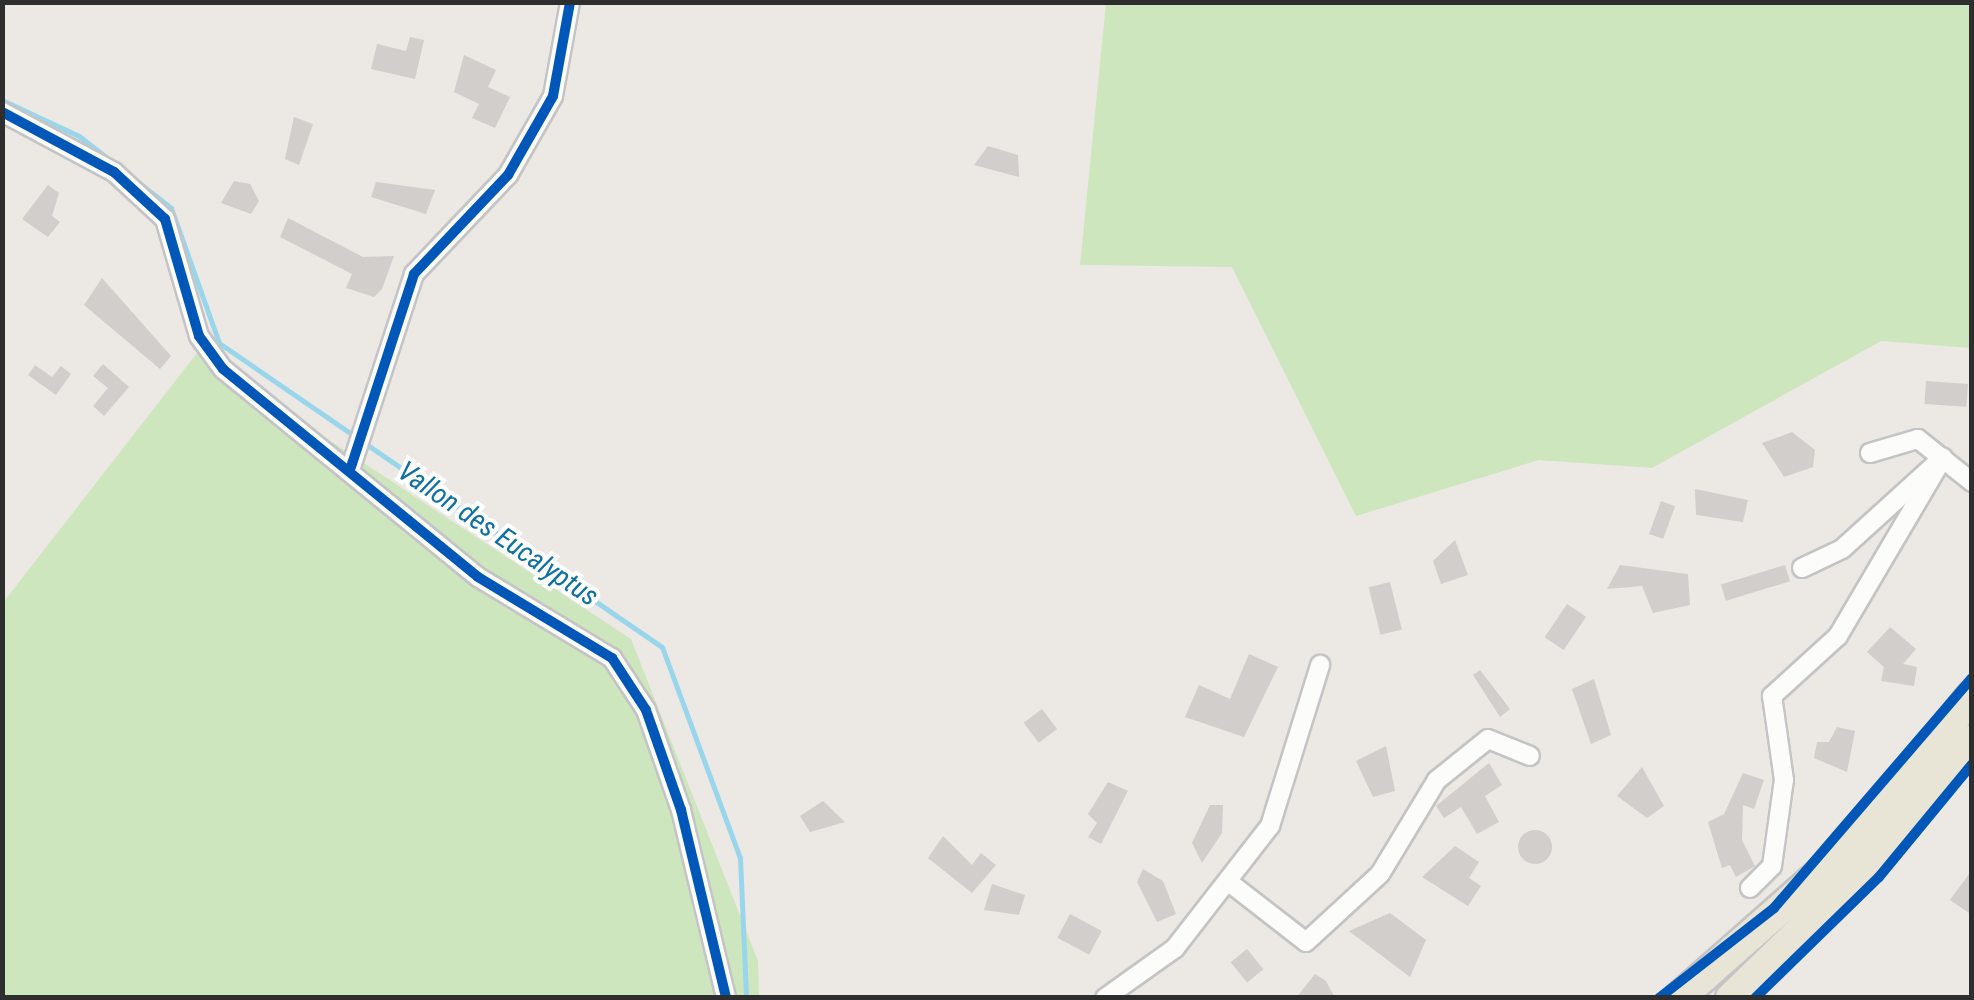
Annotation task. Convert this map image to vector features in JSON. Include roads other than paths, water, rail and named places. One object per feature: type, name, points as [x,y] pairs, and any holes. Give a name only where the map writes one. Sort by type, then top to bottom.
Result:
[{"type":"main road","points":[[1679,998],[1847,850],[1972,696]]},
{"type":"main road","points":[[1732,998],[1862,871],[1972,740]]},
{"type":"street","points":[[354,459],[414,274],[508,175],[553,96],[570,2]]},
{"type":"street","points":[[2,112],[114,172],[166,219],[199,336],[223,369],[354,459],[478,578],[585,634],[632,683],[682,810],[726,998]]},
{"type":"street","points":[[1870,453],[1907,437],[1943,458],[1972,482]]},
{"type":"street","points":[[1802,568],[1842,549],[1943,458]]},
{"type":"street","points":[[1750,888],[1772,866],[1784,780],[1772,696],[1838,636],[1943,458]]},
{"type":"street","points":[[1104,998],[1175,948],[1230,883],[1270,826],[1320,665]]},
{"type":"street","points":[[1230,883],[1306,942],[1380,874],[1437,780],[1488,739],[1530,756]]},
{"type":"waterway","name":"Vallon des Eucalyptus","points":[[2,100],[79,136],[171,208],[219,343],[662,647],[740,858],[746,998]]}]
